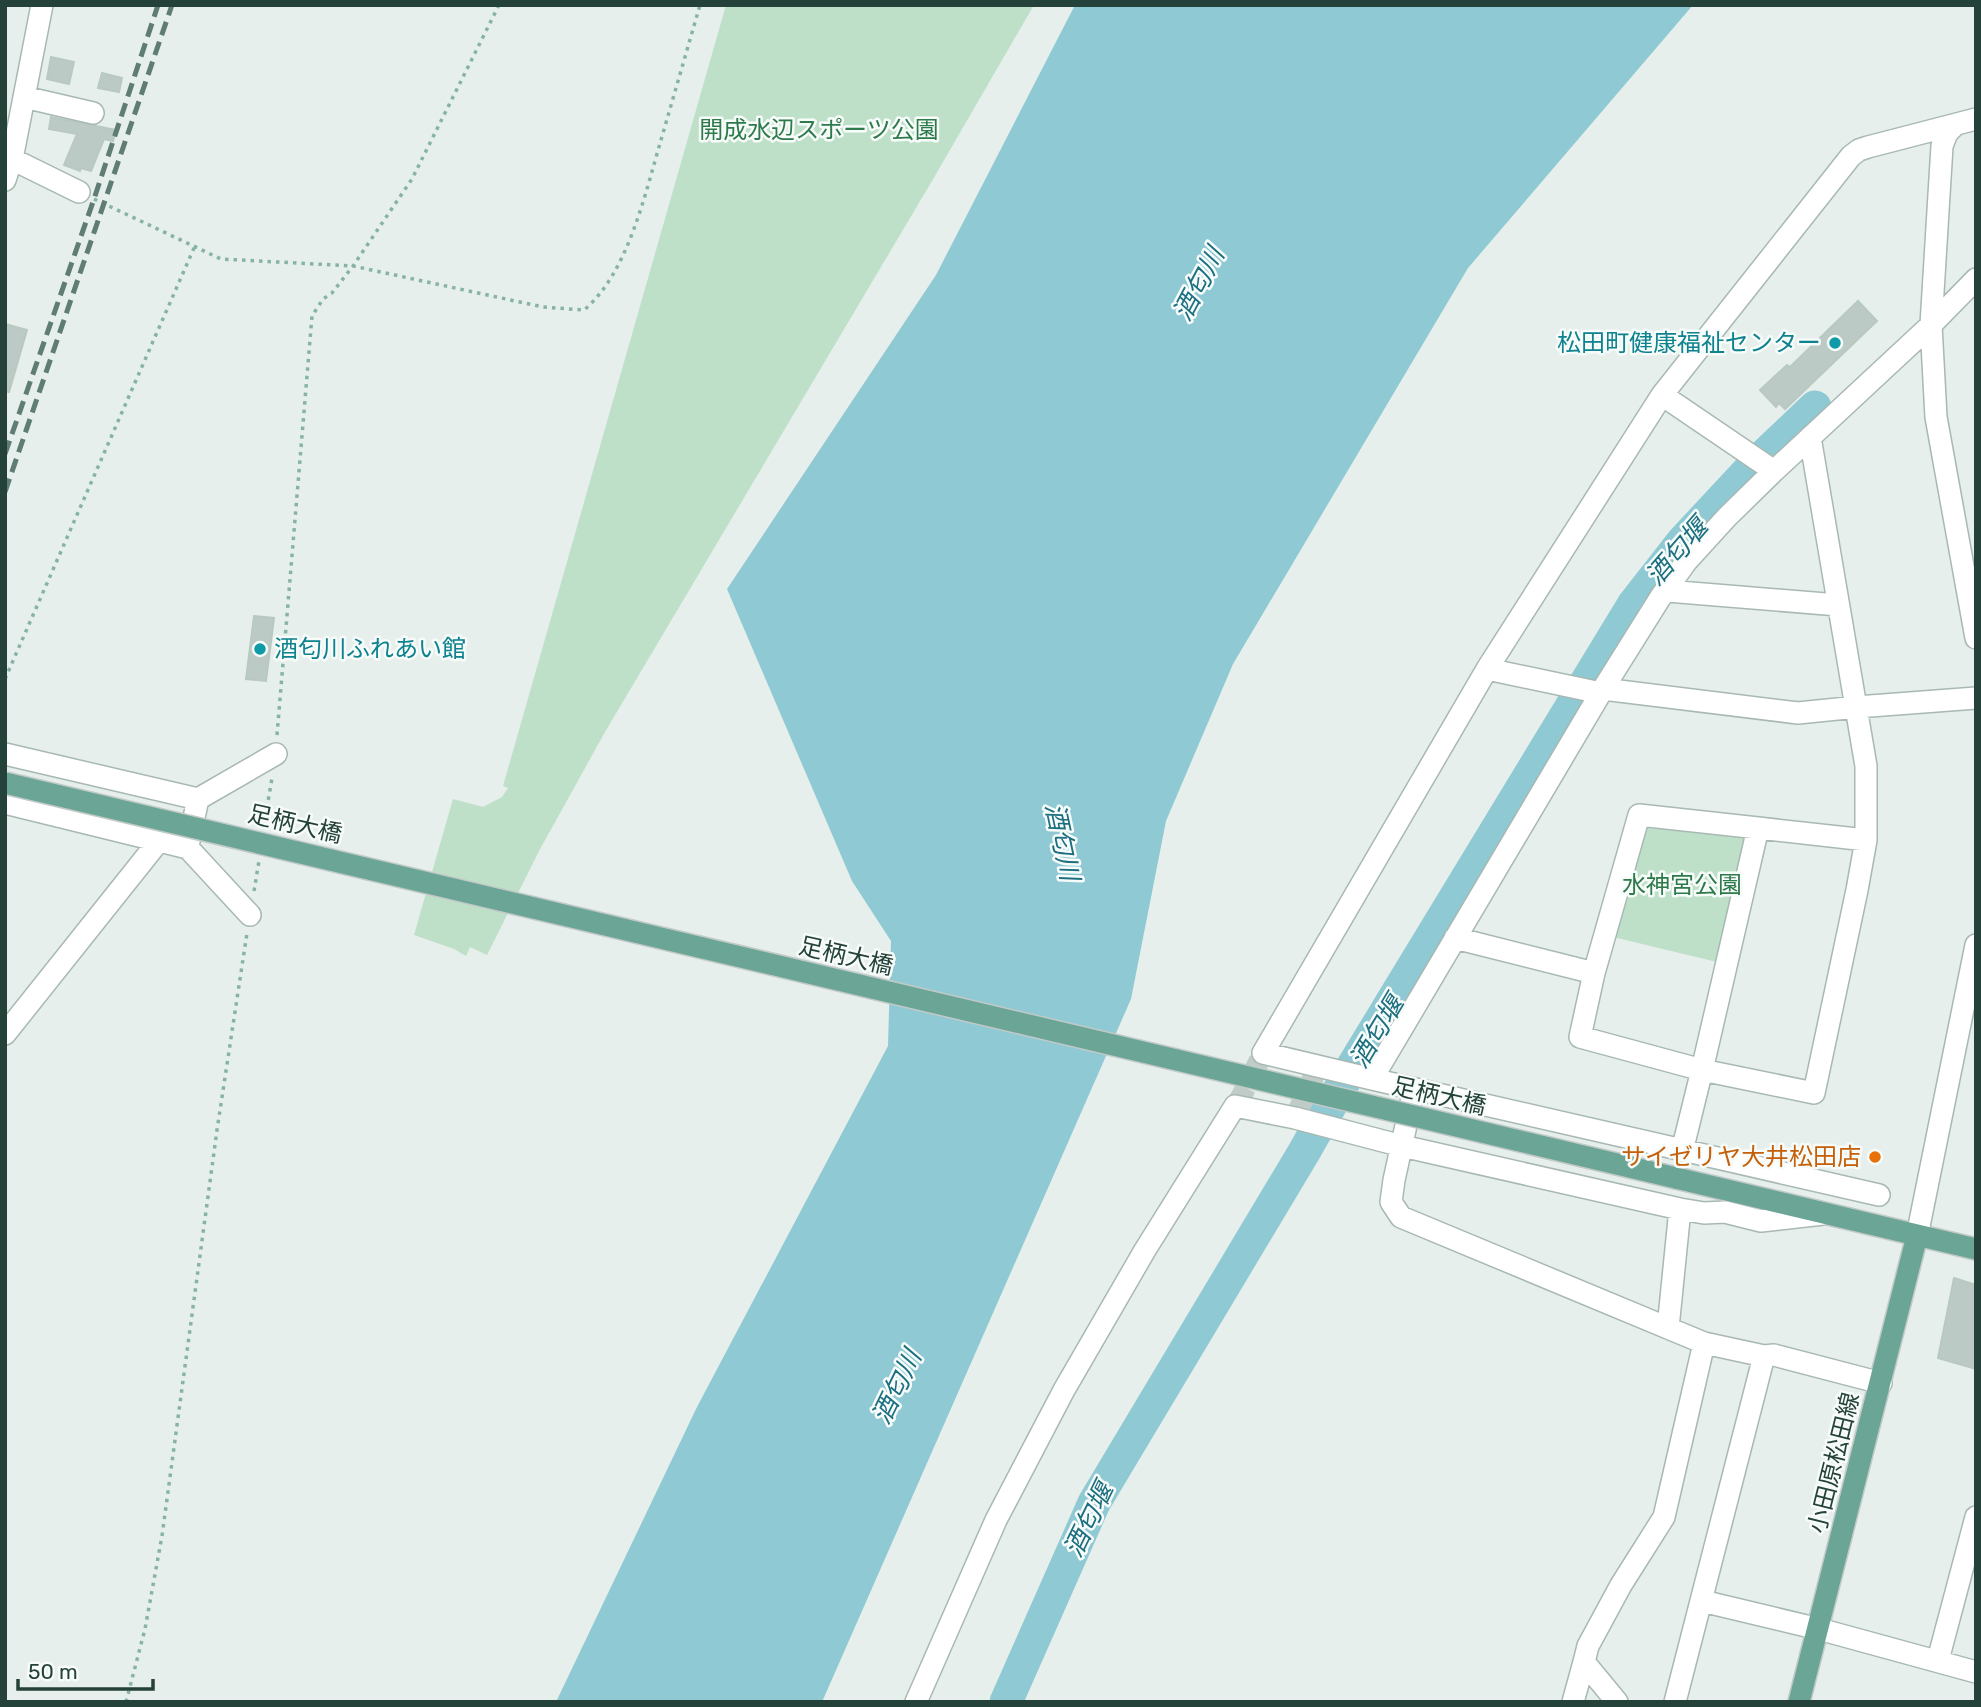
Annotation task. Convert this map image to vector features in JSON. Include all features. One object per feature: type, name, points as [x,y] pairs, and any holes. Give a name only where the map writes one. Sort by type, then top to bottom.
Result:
[{"type":"main road","name":"足柄大橋","points":[[5,783],[1976,1249]]},
{"type":"main road","name":"小田原松田線","points":[[1799,1702],[1917,1236]]},
{"type":"street","points":[[5,180],[12,159],[42,5]]},
{"type":"street","points":[[24,97],[93,113]]},
{"type":"street","points":[[1879,1195],[1414,1090],[1263,1053],[1487,669],[1662,396],[1851,156],[1868,147],[1976,119]]},
{"type":"street","points":[[1955,125],[1947,133],[1942,146],[1931,325],[1936,417],[1976,638]]},
{"type":"street","points":[[12,159],[79,192]]},
{"type":"street","points":[[1358,1076],[1455,939],[1592,690],[1686,562],[1727,517],[1765,465],[1810,437],[1931,325],[1976,279]]},
{"type":"street","points":[[1662,396],[1765,465]]},
{"type":"street","points":[[1810,437],[1866,766],[1866,840],[1814,1093],[1702,1070],[1580,1037],[1594,973],[1639,816],[1866,840]]},
{"type":"street","points":[[1667,591],[1838,605]]},
{"type":"street","points":[[1487,669],[1592,690],[1798,713],[1976,698]]},
{"type":"street","points":[[5,754],[198,799],[276,754]]},
{"type":"street","points":[[188,848],[198,799]]},
{"type":"street","points":[[5,803],[188,848],[250,915]]},
{"type":"street","points":[[1682,1151],[1758,828]]},
{"type":"street","points":[[5,1034],[158,842]]},
{"type":"street","points":[[1455,939],[1594,973]]},
{"type":"street","points":[[1917,1236],[1976,945]]},
{"type":"street","points":[[1414,1090],[1391,1202],[1401,1217],[1704,1343],[1764,1356],[1774,1355],[1881,1383]]},
{"type":"street","points":[[916,1702],[996,1520],[1064,1390],[1145,1250],[1235,1106],[1680,1209],[1704,1213],[1725,1212],[1761,1221],[1824,1214]]},
{"type":"street","points":[[1668,1328],[1680,1209]]},
{"type":"street","points":[[1573,1702],[1588,1646],[1664,1517],[1704,1343]]},
{"type":"street","points":[[1675,1702],[1764,1356]]},
{"type":"street","points":[[1938,1660],[1976,1517]]},
{"type":"street","points":[[1702,1601],[1819,1629],[1976,1672]]},
{"type":"street","points":[[1584,1662],[1617,1702]]},
{"type":"path","points":[[263,834],[276,754],[312,316],[323,299],[332,293],[354,266],[412,179],[499,5]]},
{"type":"path","points":[[79,192],[221,259],[354,266],[543,307],[584,310],[594,302],[612,274],[636,225],[700,5]]},
{"type":"path","points":[[5,679],[194,248]]},
{"type":"path","points":[[126,1702],[145,1629],[162,1536],[215,1143],[259,861]]},
{"type":"green space","name":"開成水辺スポーツ公園","points":[[726,5],[1034,5],[605,732],[539,851],[487,955],[470,947],[466,956],[414,935],[453,799],[483,807],[502,797],[508,788],[503,786]]},
{"type":"green space","name":"水神宮公園","points":[[1643,828],[1748,833],[1721,963],[1613,937]]},
{"type":"water","name":"酒匂川","points":[[1075,5],[1693,5],[1468,268],[1233,664],[1166,821],[1131,999],[822,1702],[556,1702],[697,1407],[888,1046],[891,941],[852,881],[727,589],[936,275]]},
{"type":"building","points":[[51,57],[74,62],[69,84],[47,79]]},
{"type":"building","points":[[102,73],[122,78],[119,92],[98,88]]},
{"type":"building","points":[[51,117],[116,130],[113,141],[104,139],[91,171],[81,168],[80,171],[64,165],[77,134],[49,129]]},
{"type":"building","name":"松田町健康福祉センター","points":[[1858,301],[1877,321],[1785,409],[1779,403],[1776,407],[1760,390],[1787,365],[1790,367]]},
{"type":"building","points":[[5,324],[27,330],[9,392],[5,391]]},
{"type":"building","name":"酒匂川ふれあい館","points":[[254,616],[274,618],[266,681],[246,679]]},
{"type":"building","points":[[1954,1278],[1976,1285],[1976,1369],[1938,1358]]},
{"type":"waterway","name":"酒匂堰","points":[[1006,1702],[1094,1503],[1354,1064],[1633,605],[1683,541],[1752,467],[1815,407]]},
{"type":"tunnel","points":[[1235,1106],[1263,1053]]},
{"type":"tunnel","points":[[1295,1118],[1318,1066]]},
{"type":"railway","points":[[5,454],[158,5]]},
{"type":"railway","points":[[5,492],[172,5]]},
{"type":"place","name":"松田町健康福祉センター","points":[[1835,343]]},
{"type":"place","name":"酒匂川ふれあい館","points":[[260,649]]},
{"type":"place","name":"サイゼリヤ大井松田店","points":[[1875,1157]]}]
